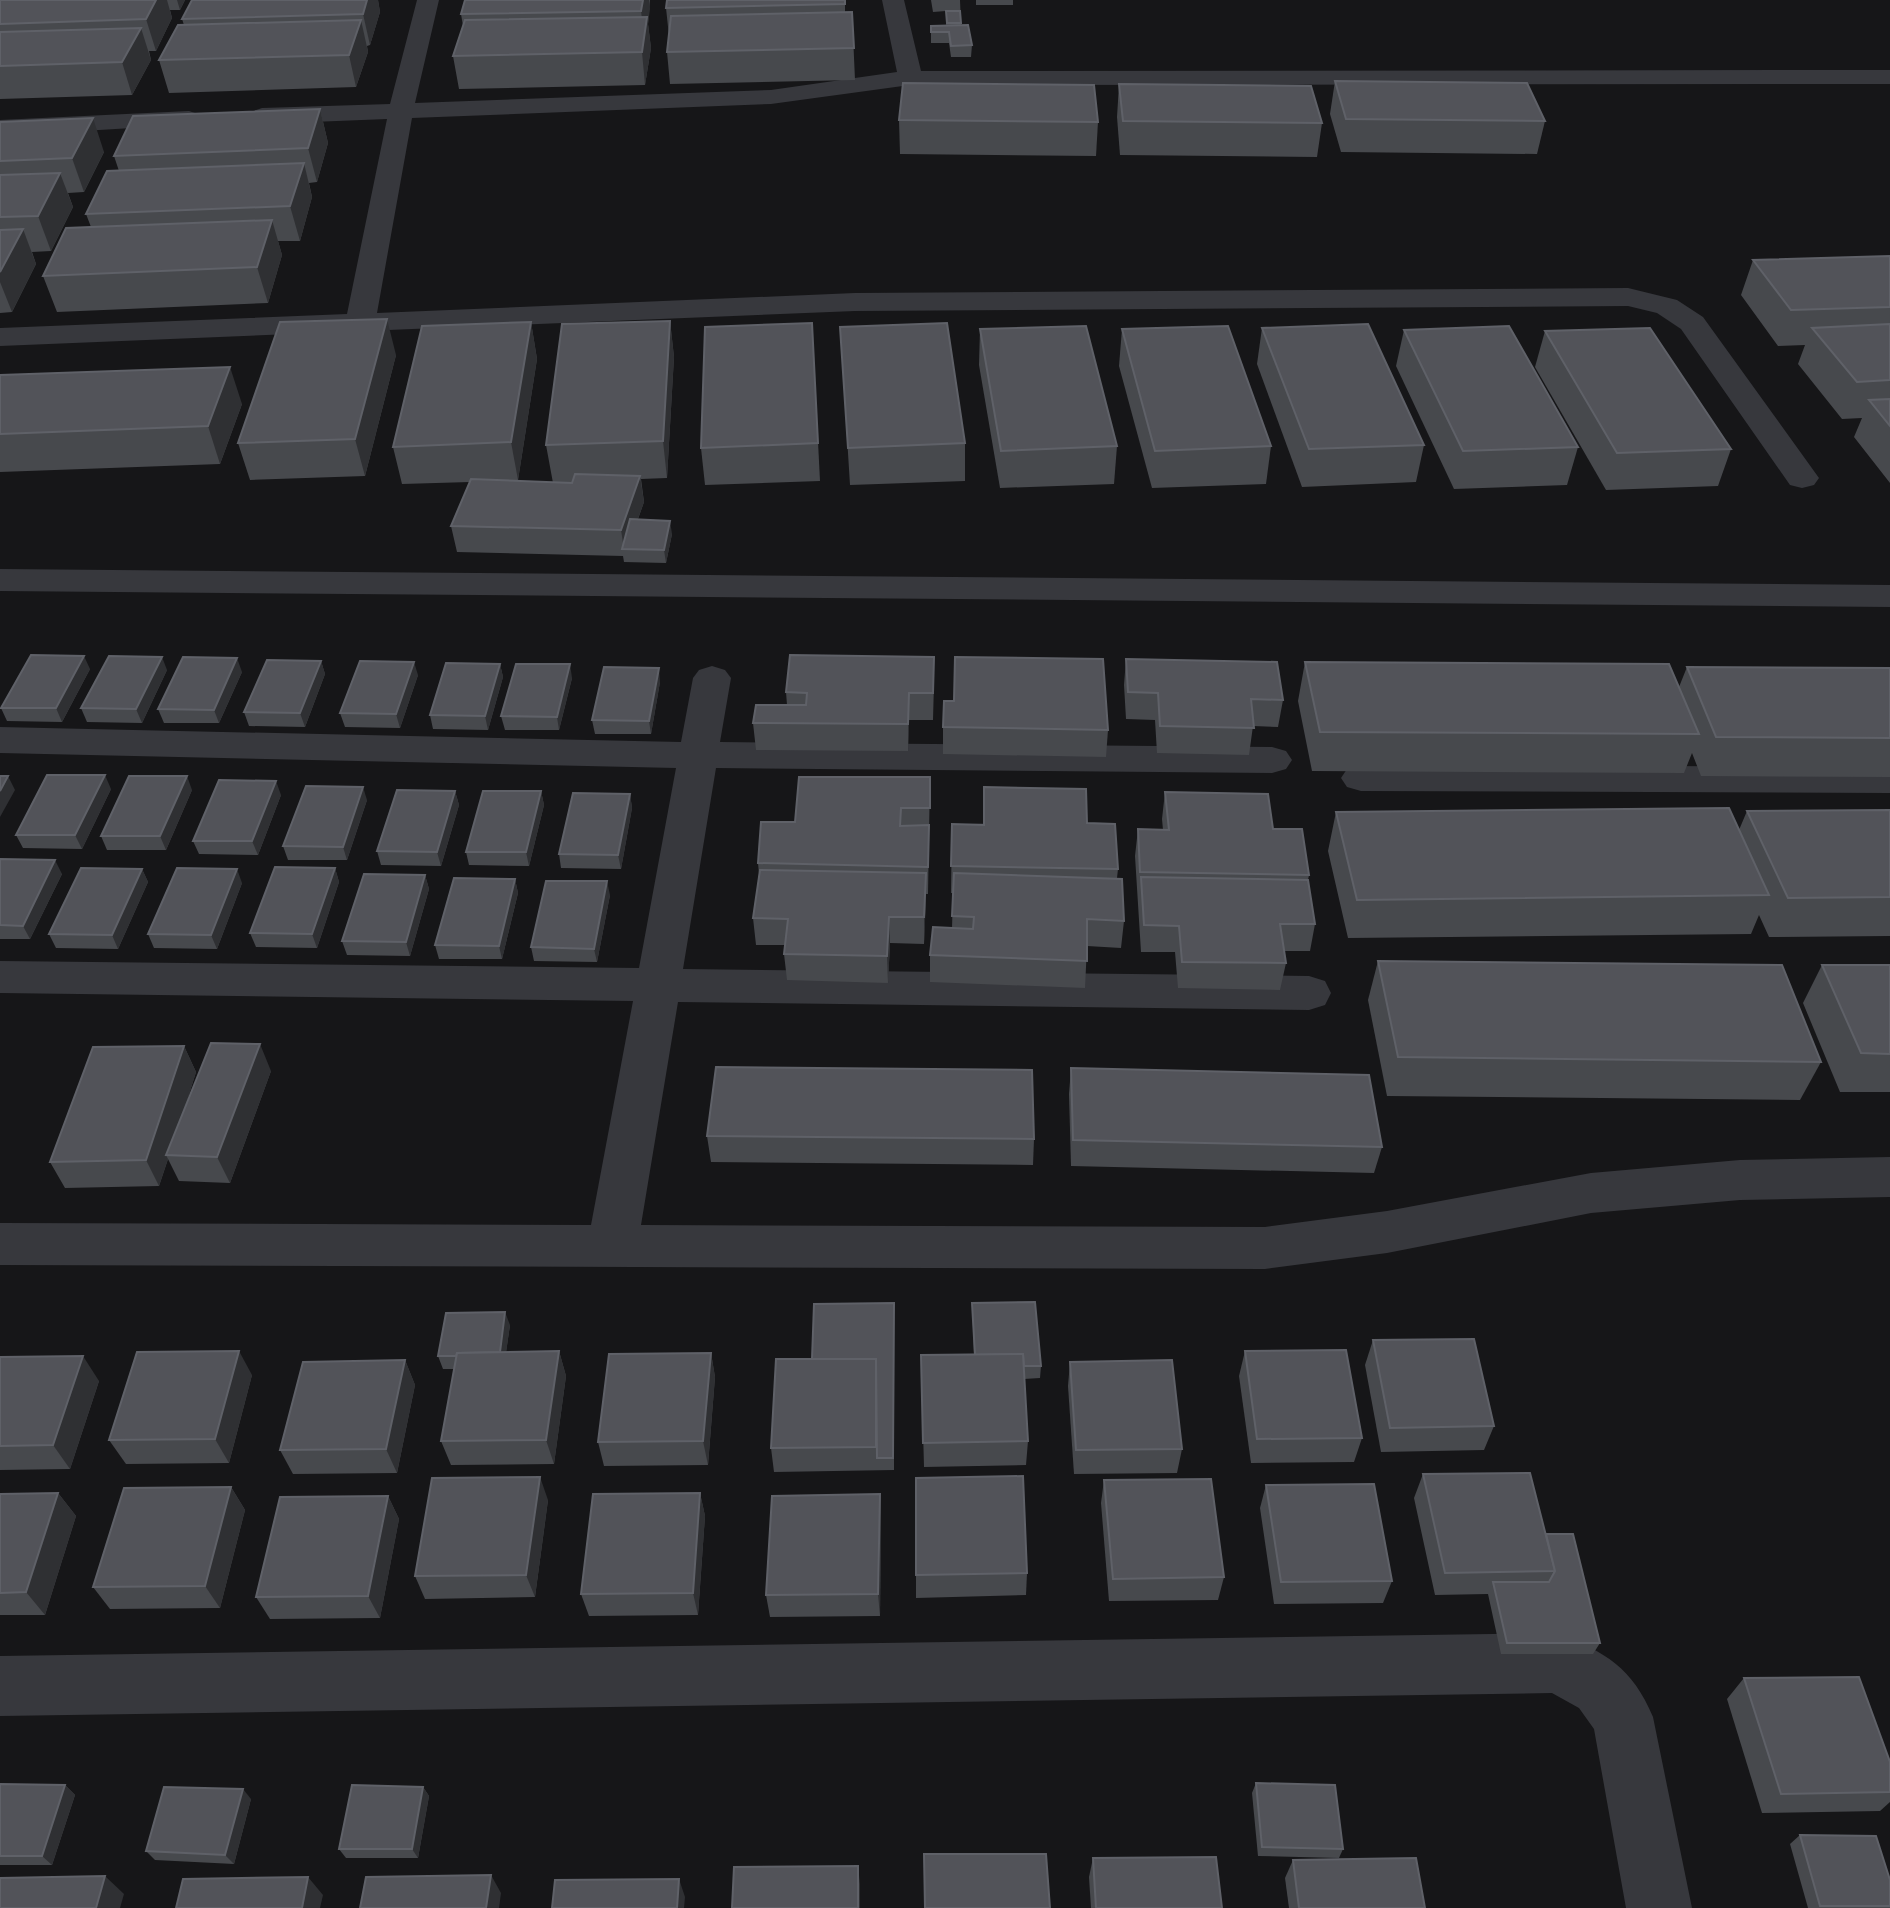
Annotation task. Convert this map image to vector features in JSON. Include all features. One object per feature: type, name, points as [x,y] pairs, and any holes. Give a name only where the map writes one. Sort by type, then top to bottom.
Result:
[{"type":"street","points":[[360,324],[401,110],[428,0]]},
{"type":"street","points":[[893,0],[910,78]]},
{"type":"street","points":[[0,128],[771,97],[910,78],[1890,77]]},
{"type":"street","points":[[0,337],[855,302],[1628,297],[1667,306],[1692,323],[1802,478]]},
{"type":"street","points":[[0,580],[1890,596]]},
{"type":"street","points":[[612,1248],[712,678]]},
{"type":"street","points":[[0,740],[699,755],[1272,760]]},
{"type":"street","points":[[1361,778],[1890,780]]},
{"type":"street","points":[[0,977],[1309,993]]},
{"type":"street","points":[[0,1244],[1265,1248],[1387,1232],[1591,1193],[1740,1180],[1890,1177]]},
{"type":"street","points":[[0,1686],[1558,1663],[1600,1687],[1622,1717],[1659,1908]]},
{"type":"building","points":[[0,0],[156,0],[146,19],[0,24]]},
{"type":"building","points":[[192,0],[367,0],[363,14],[182,19]]},
{"type":"building","points":[[465,0],[643,0],[641,11],[461,14]]},
{"type":"building","points":[[667,0],[845,0],[845,4],[666,8]]},
{"type":"building","points":[[946,11],[960,11],[961,23],[947,23]]},
{"type":"building","points":[[852,12],[854,48],[667,52],[671,16]]},
{"type":"building","points":[[647,17],[642,52],[453,56],[465,20]]},
{"type":"building","points":[[361,20],[349,55],[159,60],[178,25]]},
{"type":"building","points":[[968,25],[972,45],[951,46],[949,32],[931,32],[931,26]]},
{"type":"building","points":[[141,28],[122,62],[0,66],[0,32]]},
{"type":"building","points":[[1335,81],[1527,83],[1545,121],[1346,119]]},
{"type":"building","points":[[903,83],[1094,85],[1098,122],[899,120]]},
{"type":"building","points":[[1119,84],[1311,86],[1322,123],[1123,121]]},
{"type":"building","points":[[320,109],[308,148],[114,156],[133,116]]},
{"type":"building","points":[[93,118],[72,158],[0,161],[0,122]]},
{"type":"building","points":[[304,163],[290,206],[86,214],[107,171]]},
{"type":"building","points":[[60,173],[38,216],[0,217],[0,175]]},
{"type":"building","points":[[272,220],[257,267],[43,276],[66,228]]},
{"type":"building","points":[[23,229],[0,272],[0,230]]},
{"type":"building","points":[[1890,256],[1890,307],[1791,310],[1753,260]]},
{"type":"building","points":[[387,319],[355,439],[238,443],[280,322]]},
{"type":"building","points":[[670,321],[663,441],[546,445],[562,324]]},
{"type":"building","points":[[531,322],[511,442],[393,447],[422,326]]},
{"type":"building","points":[[812,323],[818,443],[701,448],[705,327]]},
{"type":"building","points":[[947,323],[965,443],[848,448],[840,327]]},
{"type":"building","points":[[1368,324],[1424,445],[1309,449],[1262,328]]},
{"type":"building","points":[[1890,324],[1890,380],[1857,382],[1812,328]]},
{"type":"building","points":[[1086,326],[1117,446],[1001,451],[980,329]]},
{"type":"building","points":[[1228,326],[1271,446],[1155,451],[1122,329]]},
{"type":"building","points":[[1509,326],[1578,447],[1463,451],[1404,330]]},
{"type":"building","points":[[1650,328],[1731,449],[1617,453],[1545,331]]},
{"type":"building","points":[[230,367],[208,426],[0,434],[0,375]]},
{"type":"building","points":[[1890,399],[1890,426],[1869,400]]},
{"type":"building","points":[[575,474],[640,476],[621,530],[451,526],[471,479],[572,483]]},
{"type":"building","points":[[630,519],[670,521],[664,550],[622,549]]},
{"type":"building","points":[[31,655],[84,656],[56,708],[1,708]]},
{"type":"building","points":[[790,655],[934,657],[933,693],[909,693],[908,724],[753,723],[756,705],[806,705],[807,693],[786,692]]},
{"type":"building","points":[[109,656],[162,657],[136,709],[81,708]]},
{"type":"building","points":[[183,657],[237,658],[214,710],[158,709]]},
{"type":"building","points":[[955,657],[1103,659],[1108,730],[943,727],[944,701],[954,701]]},
{"type":"building","points":[[1126,659],[1277,662],[1283,700],[1251,699],[1254,728],[1160,726],[1158,693],[1128,692]]},
{"type":"building","points":[[267,660],[321,661],[300,713],[244,712]]},
{"type":"building","points":[[360,661],[414,662],[396,714],[340,713]]},
{"type":"building","points":[[1305,662],[1669,664],[1699,734],[1320,732]]},
{"type":"building","points":[[446,663],[500,664],[485,716],[430,715]]},
{"type":"building","points":[[516,664],[570,664],[557,717],[501,716]]},
{"type":"building","points":[[604,667],[659,668],[649,721],[592,720]]},
{"type":"building","points":[[1687,667],[1890,668],[1890,738],[1716,737]]},
{"type":"building","points":[[47,775],[105,775],[75,835],[16,835]]},
{"type":"building","points":[[0,776],[8,776],[0,791]]},
{"type":"building","points":[[129,776],[187,776],[160,836],[101,836]]},
{"type":"building","points":[[799,777],[930,777],[930,808],[901,808],[900,826],[929,825],[928,867],[758,863],[761,822],[795,822]]},
{"type":"building","points":[[219,780],[276,781],[252,841],[193,841]]},
{"type":"building","points":[[306,786],[363,787],[343,847],[283,846]]},
{"type":"building","points":[[984,787],[1086,789],[1087,823],[1115,824],[1118,869],[951,866],[952,824],[984,825]]},
{"type":"building","points":[[397,790],[455,791],[437,852],[377,851]]},
{"type":"building","points":[[483,791],[541,791],[526,852],[466,852]]},
{"type":"building","points":[[1165,792],[1268,794],[1273,829],[1302,829],[1309,875],[1140,872],[1138,829],[1169,830]]},
{"type":"building","points":[[573,793],[630,794],[618,855],[559,854]]},
{"type":"building","points":[[1729,808],[1769,895],[1357,900],[1336,812]]},
{"type":"building","points":[[1890,810],[1890,897],[1788,898],[1747,811]]},
{"type":"building","points":[[0,859],[55,860],[23,926],[0,925]]},
{"type":"building","points":[[275,867],[335,868],[312,934],[250,933]]},
{"type":"building","points":[[81,868],[142,869],[112,935],[49,934]]},
{"type":"building","points":[[177,868],[237,869],[211,935],[148,934]]},
{"type":"building","points":[[760,870],[926,873],[924,917],[889,917],[887,956],[784,954],[788,919],[753,918]]},
{"type":"building","points":[[954,873],[1122,879],[1124,921],[1087,919],[1087,961],[930,955],[933,927],[973,929],[974,917],[952,916]]},
{"type":"building","points":[[364,874],[425,875],[406,942],[342,941]]},
{"type":"building","points":[[1141,877],[1308,880],[1315,924],[1280,924],[1286,963],[1182,962],[1179,926],[1144,925]]},
{"type":"building","points":[[454,878],[515,879],[499,946],[435,945]]},
{"type":"building","points":[[546,881],[607,881],[594,949],[531,947]]},
{"type":"building","points":[[1378,961],[1782,965],[1821,1062],[1398,1057]]},
{"type":"building","points":[[1822,965],[1890,965],[1890,1054],[1861,1053]]},
{"type":"building","points":[[211,1043],[260,1044],[217,1157],[166,1155]]},
{"type":"building","points":[[184,1046],[146,1160],[50,1162],[93,1047]]},
{"type":"building","points":[[716,1067],[1032,1070],[1034,1139],[707,1136]]},
{"type":"building","points":[[1071,1068],[1369,1075],[1382,1147],[1073,1140]]},
{"type":"building","points":[[1035,1302],[1041,1366],[1024,1366],[1023,1354],[975,1355],[972,1303]]},
{"type":"building","points":[[894,1303],[893,1458],[877,1458],[876,1359],[812,1359],[814,1304]]},
{"type":"building","points":[[505,1312],[500,1352],[438,1356],[446,1313]]},
{"type":"building","points":[[1474,1339],[1494,1426],[1390,1428],[1373,1340]]},
{"type":"building","points":[[1346,1350],[1362,1438],[1257,1439],[1245,1351]]},
{"type":"building","points":[[239,1351],[215,1439],[109,1440],[137,1352]]},
{"type":"building","points":[[559,1351],[546,1440],[441,1441],[457,1353]]},
{"type":"building","points":[[711,1353],[703,1441],[598,1442],[609,1354]]},
{"type":"building","points":[[1023,1354],[1028,1441],[923,1443],[921,1355]]},
{"type":"building","points":[[83,1356],[53,1445],[0,1446],[0,1357]]},
{"type":"building","points":[[776,1359],[876,1359],[876,1447],[771,1448]]},
{"type":"building","points":[[405,1360],[386,1449],[280,1450],[303,1362]]},
{"type":"building","points":[[1172,1360],[1182,1449],[1076,1450],[1070,1362]]},
{"type":"building","points":[[1530,1473],[1555,1571],[1445,1573],[1423,1474]]},
{"type":"building","points":[[1023,1476],[1027,1573],[916,1575],[916,1478]]},
{"type":"building","points":[[540,1477],[526,1575],[415,1576],[432,1478]]},
{"type":"building","points":[[1211,1479],[1224,1577],[1113,1579],[1104,1480]]},
{"type":"building","points":[[1374,1484],[1392,1581],[1281,1582],[1266,1485]]},
{"type":"building","points":[[231,1487],[205,1586],[93,1587],[124,1488]]},
{"type":"building","points":[[58,1493],[26,1592],[0,1593],[0,1494]]},
{"type":"building","points":[[700,1493],[693,1593],[581,1594],[593,1494]]},
{"type":"building","points":[[880,1494],[878,1594],[766,1595],[772,1496]]},
{"type":"building","points":[[388,1496],[368,1596],[256,1597],[280,1497]]},
{"type":"building","points":[[1546,1534],[1573,1534],[1600,1643],[1507,1643],[1493,1582],[1549,1582],[1555,1571]]},
{"type":"building","points":[[1859,1677],[1890,1762],[1890,1792],[1781,1794],[1744,1678]]},
{"type":"building","points":[[1256,1783],[1335,1785],[1343,1849],[1262,1847]]},
{"type":"building","points":[[0,1784],[65,1785],[42,1856],[0,1856]]},
{"type":"building","points":[[352,1785],[423,1787],[412,1849],[339,1849]]},
{"type":"building","points":[[164,1787],[243,1789],[225,1855],[146,1851]]},
{"type":"building","points":[[1800,1835],[1876,1836],[1890,1880],[1890,1906],[1820,1906]]},
{"type":"building","points":[[924,1854],[1046,1854],[1050,1908],[925,1908]]},
{"type":"building","points":[[1216,1857],[1222,1908],[1096,1908],[1093,1858]]},
{"type":"building","points":[[1416,1858],[1425,1908],[1299,1908],[1293,1860]]},
{"type":"building","points":[[858,1866],[858,1908],[732,1908],[734,1867]]},
{"type":"building","points":[[491,1875],[486,1908],[360,1908],[366,1877]]},
{"type":"building","points":[[105,1876],[96,1908],[0,1908],[0,1878]]},
{"type":"building","points":[[308,1877],[302,1908],[176,1908],[183,1879]]},
{"type":"building","points":[[679,1879],[677,1908],[552,1908],[555,1880]]}]
